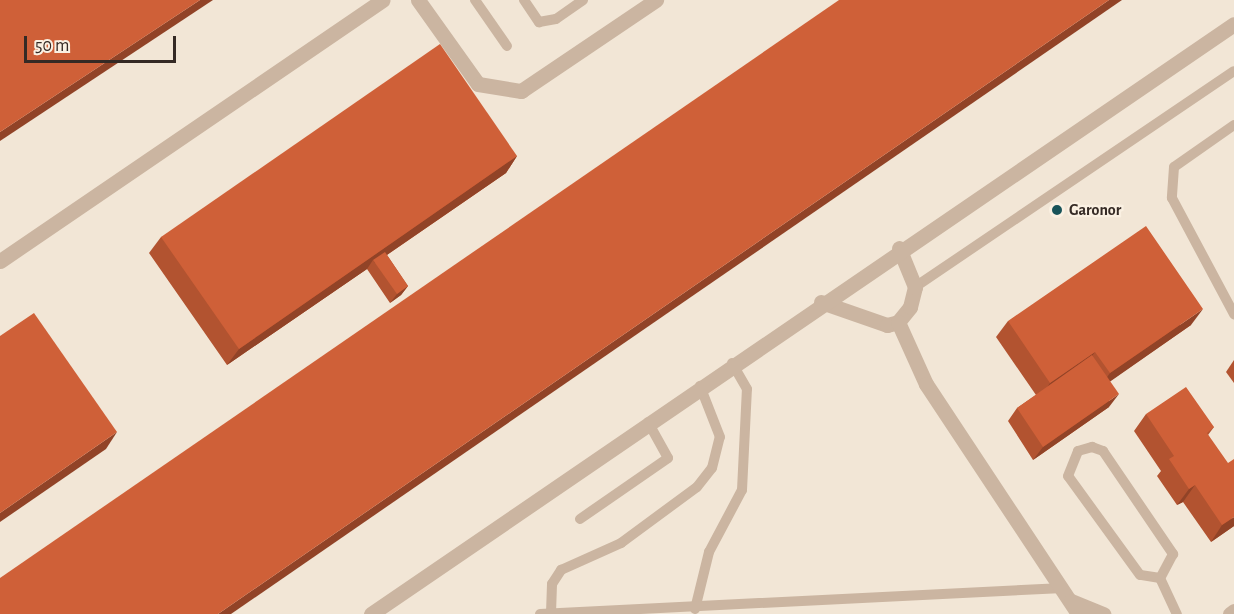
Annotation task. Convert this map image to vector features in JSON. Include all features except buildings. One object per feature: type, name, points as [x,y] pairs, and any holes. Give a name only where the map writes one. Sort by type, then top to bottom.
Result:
[{"type":"street","points":[[0,261],[382,0]]},
{"type":"street","points":[[418,0],[478,84],[521,91],[656,0]]},
{"type":"street","points":[[371,614],[899,248],[1234,24]]},
{"type":"street","points":[[821,302],[887,325],[898,322],[910,308],[915,287],[899,248]]},
{"type":"street","points":[[898,322],[926,384],[1071,601],[1103,614]]},
{"type":"street","points":[[1230,614],[1234,611]]},
{"type":"lane","points":[[475,0],[507,46]]},
{"type":"lane","points":[[524,0],[539,22],[556,19],[583,0]]},
{"type":"lane","points":[[915,287],[1234,71]]},
{"type":"lane","points":[[1234,125],[1174,167],[1172,198],[1234,314]]},
{"type":"lane","points":[[695,609],[709,552],[742,490],[747,389],[732,363]]},
{"type":"lane","points":[[700,386],[720,437],[712,468],[697,487],[621,543],[561,570],[552,584],[546,614],[1071,601]]},
{"type":"lane","points":[[580,519],[668,458],[648,422]]},
{"type":"lane","points":[[1078,451],[1103,451],[1173,554],[1160,578],[1140,575],[1068,476],[1078,451]]},
{"type":"lane","points":[[1160,578],[1177,614]]},
{"type":"place","name":"Garonor","points":[[1057,210]]}]
